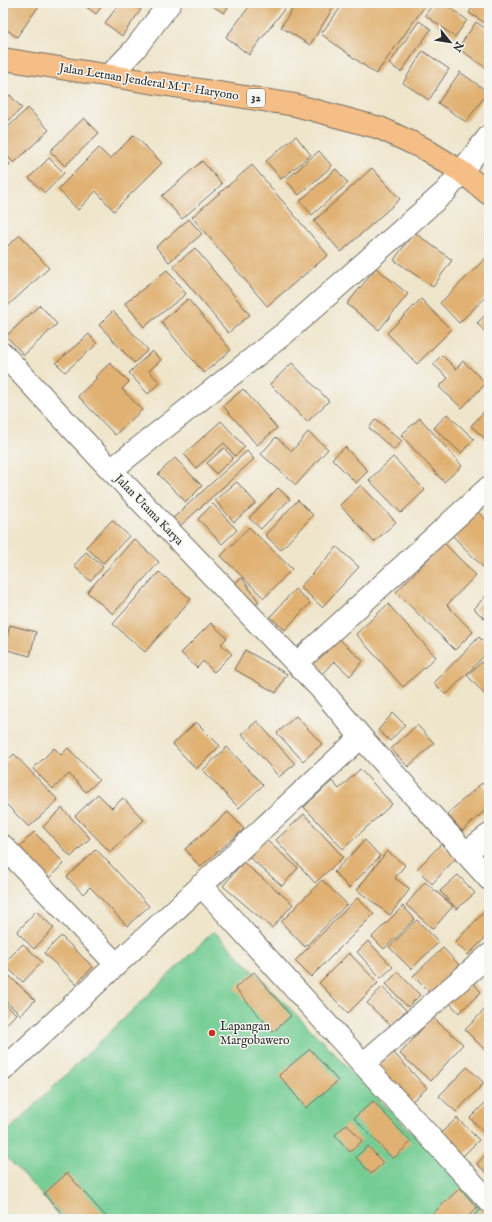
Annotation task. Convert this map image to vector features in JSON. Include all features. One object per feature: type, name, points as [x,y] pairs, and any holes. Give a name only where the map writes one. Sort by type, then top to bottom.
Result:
[{"type":"highway","name":"Jalan Letnan Jenderal M.T. Haryono","points":[[3,59],[295,105],[380,128],[423,148],[462,172],[489,194]]},
{"type":"street","points":[[110,75],[134,50],[170,3]]},
{"type":"street","points":[[111,470],[286,332],[446,191],[489,136]]},
{"type":"street","name":"Jalan Utama Karya","points":[[4,356],[111,470],[322,689],[361,737],[489,879]]},
{"type":"street","points":[[297,663],[488,491]]},
{"type":"street","points":[[3,1070],[361,737]]},
{"type":"street","points":[[465,853],[489,835]]},
{"type":"street","points":[[3,846],[116,964]]},
{"type":"street","points":[[201,885],[489,1201]]},
{"type":"street","points":[[363,1064],[489,955]]},
{"type":"green space","name":"Lapangan Margobawero","points":[[214,931],[489,1211],[486,1219],[64,1219],[3,1153],[3,1136]]},
{"type":"building","points":[[3,3],[41,3],[17,37],[3,27]]},
{"type":"building","points":[[81,3],[104,3],[96,14]]},
{"type":"building","points":[[120,3],[131,3],[141,10],[122,36],[105,23]]},
{"type":"building","points":[[208,3],[231,3],[224,13]]},
{"type":"building","points":[[252,3],[289,3],[249,55],[226,37]]},
{"type":"building","points":[[296,3],[336,3],[310,45],[281,27]]},
{"type":"building","points":[[344,3],[427,3],[376,74],[321,34]]},
{"type":"building","points":[[434,3],[444,3],[467,20],[455,37],[425,15]]},
{"type":"building","points":[[475,3],[489,3],[489,25],[469,13]]},
{"type":"building","points":[[419,21],[431,29],[401,72],[389,64]]},
{"type":"building","points":[[476,22],[489,31],[489,70],[458,48]]},
{"type":"building","points":[[423,51],[449,69],[429,100],[403,83]]},
{"type":"building","points":[[460,72],[488,92],[466,122],[438,103]]},
{"type":"building","points":[[10,95],[22,108],[3,126],[3,102]]},
{"type":"building","points":[[28,108],[49,130],[14,163],[3,152],[3,132]]},
{"type":"building","points":[[84,118],[99,133],[65,166],[50,151]]},
{"type":"building","points":[[134,135],[162,163],[114,211],[96,191],[78,210],[58,189],[99,148],[110,159]]},
{"type":"building","points":[[296,136],[311,155],[281,179],[266,161]]},
{"type":"building","points":[[319,151],[332,166],[299,195],[286,180]]},
{"type":"building","points":[[3,157],[10,164],[3,172]]},
{"type":"building","points":[[49,158],[64,173],[45,193],[29,178]]},
{"type":"building","points":[[202,161],[222,184],[182,219],[162,196]]},
{"type":"building","points":[[252,165],[328,255],[267,306],[192,217]]},
{"type":"building","points":[[372,168],[400,199],[341,252],[314,221]]},
{"type":"building","points":[[336,169],[348,183],[312,215],[300,201]]},
{"type":"building","points":[[189,219],[202,234],[169,262],[156,247]]},
{"type":"building","points":[[414,232],[452,260],[433,287],[394,260]]},
{"type":"building","points":[[20,235],[49,268],[3,310],[3,250]]},
{"type":"building","points":[[195,248],[250,315],[228,333],[173,266]]},
{"type":"building","points":[[489,255],[489,294],[459,323],[440,303]]},
{"type":"building","points":[[376,268],[408,294],[379,330],[347,304]]},
{"type":"building","points":[[167,270],[186,294],[144,327],[125,303]]},
{"type":"building","points":[[188,299],[231,350],[204,373],[161,322]]},
{"type":"building","points":[[421,299],[451,330],[417,364],[387,333]]},
{"type":"building","points":[[40,305],[57,324],[24,355],[6,336]]},
{"type":"building","points":[[113,311],[148,350],[134,363],[99,325]]},
{"type":"building","points":[[489,312],[489,336],[477,323]]},
{"type":"building","points":[[89,334],[97,344],[65,372],[56,363]]},
{"type":"building","points":[[152,351],[161,360],[149,371],[160,383],[148,394],[129,373]]},
{"type":"building","points":[[442,355],[456,369],[463,361],[486,383],[462,408],[439,387],[448,378],[433,364]]},
{"type":"building","points":[[110,363],[129,382],[122,389],[142,410],[115,435],[78,396]]},
{"type":"building","points":[[292,363],[329,401],[307,422],[270,384]]},
{"type":"building","points":[[243,389],[277,428],[257,445],[223,406]]},
{"type":"building","points":[[489,406],[489,442],[471,426]]},
{"type":"building","points":[[447,414],[474,439],[461,453],[434,428]]},
{"type":"building","points":[[420,418],[462,466],[444,482],[401,435]]},
{"type":"building","points":[[376,419],[402,441],[394,450],[369,428]]},
{"type":"building","points":[[221,421],[245,447],[235,456],[224,443],[196,468],[184,454]]},
{"type":"building","points":[[308,432],[328,449],[296,485],[261,454],[276,437],[292,451]]},
{"type":"building","points":[[345,447],[368,471],[356,483],[332,459]]},
{"type":"building","points":[[224,448],[233,458],[216,474],[207,463]]},
{"type":"building","points":[[247,451],[254,459],[179,527],[172,519]]},
{"type":"building","points":[[393,457],[425,490],[401,513],[369,480]]},
{"type":"building","points":[[175,458],[202,486],[186,502],[158,474]]},
{"type":"building","points":[[237,482],[256,503],[234,522],[215,500]]},
{"type":"building","points":[[361,485],[396,522],[374,542],[340,505]]},
{"type":"building","points":[[278,488],[290,499],[261,529],[249,518]]},
{"type":"building","points":[[298,500],[313,515],[281,550],[265,535]]},
{"type":"building","points":[[213,504],[237,530],[222,544],[198,519]]},
{"type":"building","points":[[475,509],[489,523],[489,561],[483,567],[450,533]]},
{"type":"building","points":[[112,520],[129,536],[103,563],[86,547]]},
{"type":"building","points":[[249,527],[292,569],[264,598],[221,556]]},
{"type":"building","points":[[134,539],[159,562],[113,614],[87,592]]},
{"type":"building","points":[[444,543],[476,575],[447,605],[473,632],[455,650],[396,592]]},
{"type":"building","points":[[337,547],[359,567],[322,607],[300,587]]},
{"type":"building","points":[[86,552],[103,567],[90,581],[74,566]]},
{"type":"building","points":[[159,572],[191,599],[145,652],[113,624]]},
{"type":"building","points":[[242,578],[259,602],[248,610],[231,586]]},
{"type":"building","points":[[295,589],[310,603],[285,630],[270,617]]},
{"type":"building","points":[[489,592],[489,616],[486,620],[474,609]]},
{"type":"building","points":[[388,604],[436,657],[403,687],[356,634]]},
{"type":"building","points":[[211,623],[227,638],[221,644],[232,654],[214,672],[203,661],[197,668],[181,653]]},
{"type":"building","points":[[10,625],[36,632],[30,656],[4,649]]},
{"type":"building","points":[[335,635],[363,661],[350,676],[334,661],[319,677],[308,666]]},
{"type":"building","points":[[479,637],[489,647],[489,651],[446,695],[434,683]]},
{"type":"building","points":[[245,650],[287,674],[276,693],[234,669]]},
{"type":"building","points":[[489,656],[489,693],[486,696],[467,675]]},
{"type":"building","points":[[393,713],[405,725],[390,741],[378,730]]},
{"type":"building","points":[[296,716],[322,744],[303,761],[277,733]]},
{"type":"building","points":[[257,721],[295,764],[279,777],[242,734]]},
{"type":"building","points":[[196,722],[220,746],[196,769],[173,744]]},
{"type":"building","points":[[417,725],[434,743],[408,767],[391,749]]},
{"type":"building","points":[[227,747],[263,785],[239,808],[203,770]]},
{"type":"building","points":[[54,748],[61,755],[68,748],[99,780],[86,792],[69,774],[53,789],[33,769]]},
{"type":"building","points":[[14,754],[58,800],[29,827],[3,801],[3,765]]},
{"type":"building","points":[[360,769],[392,804],[343,849],[304,807],[332,781],[339,789]]},
{"type":"building","points":[[482,783],[489,792],[489,807],[462,831],[447,814]]},
{"type":"building","points":[[98,794],[112,808],[123,798],[144,820],[110,852],[75,816]]},
{"type":"building","points":[[62,808],[90,838],[71,857],[43,827]]},
{"type":"building","points":[[228,812],[244,829],[200,867],[185,849]]},
{"type":"building","points":[[304,814],[343,857],[315,883],[276,840]]},
{"type":"building","points":[[34,832],[64,863],[47,880],[16,850]]},
{"type":"building","points":[[264,838],[298,868],[282,886],[248,856]]},
{"type":"building","points":[[365,840],[380,856],[349,888],[334,872]]},
{"type":"building","points":[[441,844],[456,858],[432,884],[417,869]]},
{"type":"building","points":[[96,849],[149,906],[127,926],[90,887],[83,894],[67,877]]},
{"type":"building","points":[[387,851],[405,865],[395,878],[410,889],[390,915],[357,890]]},
{"type":"building","points":[[243,862],[293,904],[272,928],[223,886]]},
{"type":"building","points":[[458,875],[475,893],[457,909],[440,891]]},
{"type":"building","points":[[322,880],[347,904],[305,947],[281,922]]},
{"type":"building","points":[[425,882],[453,906],[433,929],[406,905]]},
{"type":"building","points":[[357,898],[374,914],[311,977],[295,961]]},
{"type":"building","points":[[403,906],[415,919],[384,949],[372,937]]},
{"type":"building","points":[[489,907],[489,934],[468,955],[455,942]]},
{"type":"building","points":[[36,911],[54,928],[34,949],[17,932]]},
{"type":"building","points":[[417,920],[439,942],[411,969],[389,947]]},
{"type":"building","points":[[61,936],[93,967],[76,984],[44,953]]},
{"type":"building","points":[[368,941],[393,967],[381,978],[357,952]]},
{"type":"building","points":[[23,944],[42,962],[23,982],[3,964]]},
{"type":"building","points":[[443,948],[460,966],[431,994],[413,976]]},
{"type":"building","points":[[349,953],[378,983],[348,1013],[319,983]]},
{"type":"building","points":[[3,970],[35,1000],[21,1015],[3,999]]},
{"type":"building","points":[[254,972],[291,1016],[273,1032],[235,988]]},
{"type":"building","points":[[398,972],[420,995],[408,1007],[386,984]]},
{"type":"building","points":[[470,979],[481,992],[459,1013],[447,1000]]},
{"type":"building","points":[[382,987],[406,1010],[391,1026],[367,1003]]},
{"type":"building","points":[[3,1002],[16,1014],[3,1028]]},
{"type":"building","points":[[489,1005],[489,1054],[465,1030]]},
{"type":"building","points":[[432,1017],[463,1044],[431,1081],[400,1054]]},
{"type":"building","points":[[310,1049],[338,1081],[306,1108],[279,1075]]},
{"type":"building","points":[[393,1052],[427,1088],[411,1102],[377,1067]]},
{"type":"building","points":[[467,1067],[484,1083],[456,1112],[439,1096]]},
{"type":"building","points":[[489,1099],[489,1138],[470,1118]]},
{"type":"building","points":[[373,1101],[411,1142],[393,1159],[354,1118]]},
{"type":"building","points":[[457,1118],[479,1140],[463,1156],[441,1133]]},
{"type":"building","points":[[347,1124],[362,1141],[350,1152],[335,1135]]},
{"type":"building","points":[[368,1146],[383,1163],[371,1174],[356,1157]]},
{"type":"building","points":[[489,1151],[489,1175],[477,1164]]},
{"type":"building","points":[[67,1173],[108,1219],[66,1219],[44,1194]]},
{"type":"building","points":[[460,1188],[477,1208],[465,1219],[427,1219]]},
{"type":"building","points":[[487,1204],[489,1206],[489,1219],[474,1219],[472,1217]]},
{"type":"place","name":"Lapangan Margobawero","points":[[212,1033]]}]
